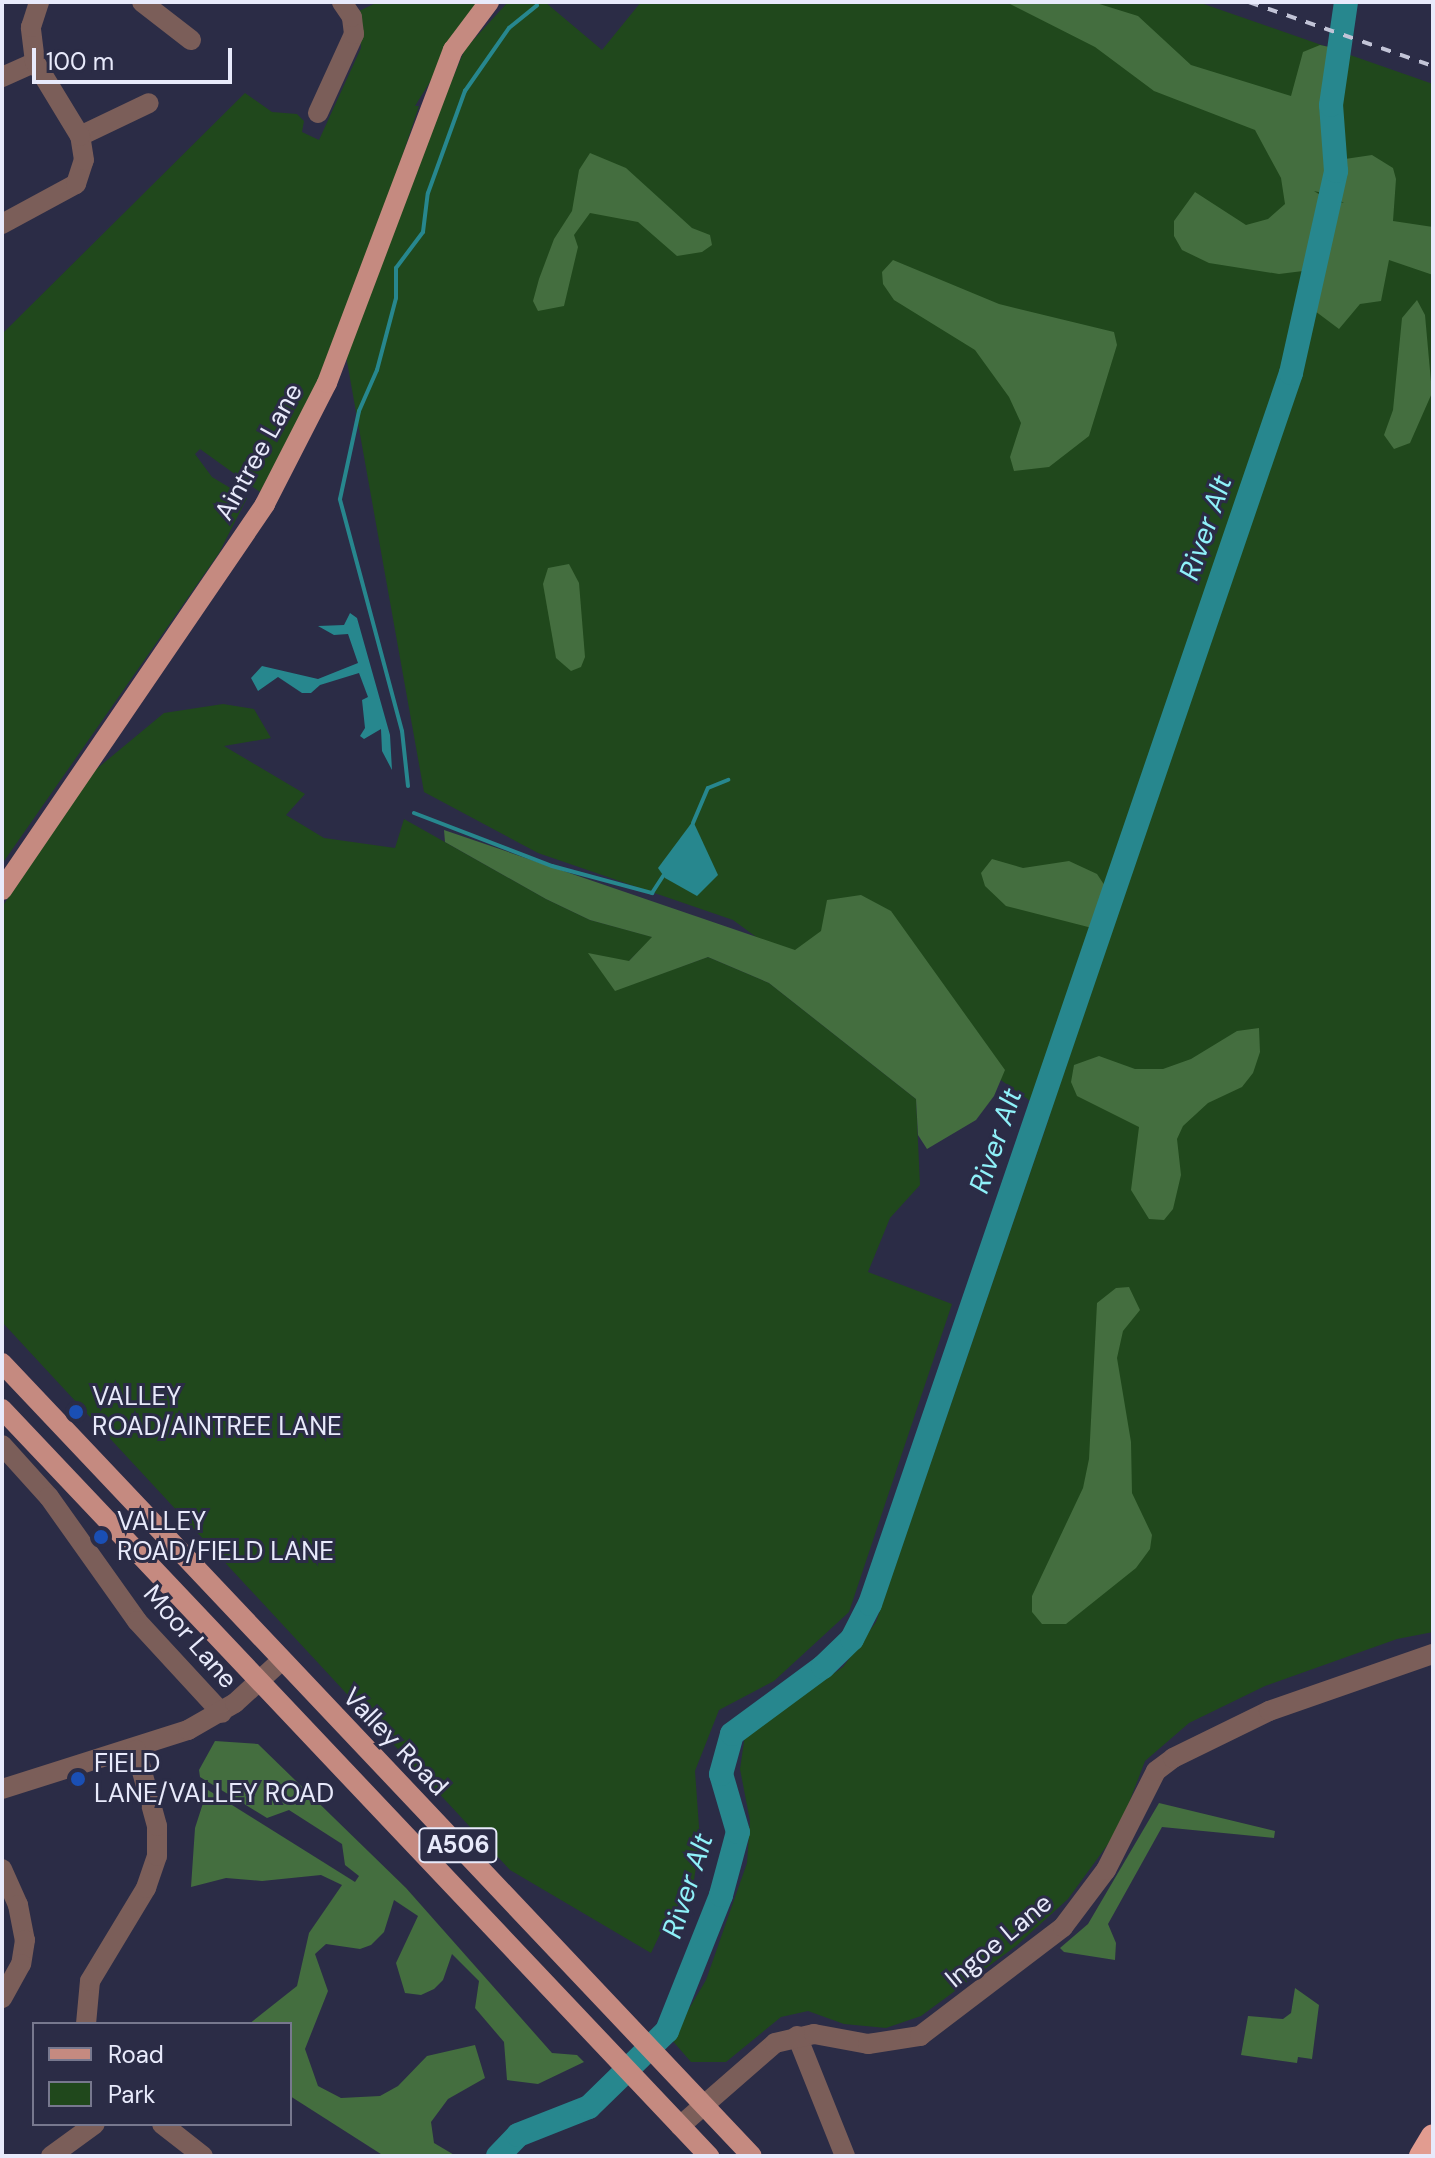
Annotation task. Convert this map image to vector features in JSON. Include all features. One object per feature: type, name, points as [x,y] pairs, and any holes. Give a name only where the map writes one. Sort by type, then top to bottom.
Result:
[{"type":"highway","points":[[1421,2156],[1433,2136]]},
{"type":"main road","name":"Aintree Lane","points":[[2,890],[265,504],[327,383],[453,50],[489,2]]},
{"type":"main road","name":"Valley Road","points":[[2,1363],[752,2156]]},
{"type":"main road","name":"A506","points":[[2,1409],[709,2156]]},
{"type":"street","points":[[2,224],[76,184],[84,160],[80,136],[35,62],[31,27],[39,2]]},
{"type":"street","points":[[142,2],[191,40]]},
{"type":"street","points":[[318,113],[354,34],[352,17],[342,2]]},
{"type":"street","points":[[2,77],[35,62]]},
{"type":"street","points":[[80,136],[149,103]]},
{"type":"street","name":"Moor Lane","points":[[2,1445],[49,1497],[137,1621],[222,1713]]},
{"type":"street","name":"Ingoe Lane","points":[[797,2036],[868,2044],[920,2036],[1063,1927],[1106,1870],[1156,1771],[1173,1758],[1269,1711],[1433,1654]]},
{"type":"street","points":[[2,1789],[136,1750],[222,1713],[282,1660]]},
{"type":"street","points":[[86,2022],[90,1981],[146,1888],[157,1856],[157,1826],[136,1750]]},
{"type":"street","points":[[2,1869],[18,1905],[25,1940],[21,1964],[2,1998]]},
{"type":"street","points":[[680,2126],[752,2059],[797,2036],[845,2156]]},
{"type":"street","points":[[51,2156],[92,2126]]},
{"type":"street","points":[[170,2126],[193,2132],[203,2156]]},
{"type":"green space","points":[[378,2],[480,2],[415,106],[419,106],[362,277],[321,377],[260,492],[200,449],[195,454],[212,477],[247,498],[219,553],[2,864],[2,334],[245,93],[272,112],[297,114],[304,121],[302,132],[319,140],[361,48],[359,11]]},
{"type":"green space","points":[[508,2],[545,2],[602,50],[641,2],[1198,2],[1433,84],[1433,1632],[1397,1639],[1265,1686],[1189,1723],[1145,1761],[1119,1829],[1068,1899],[1016,1946],[921,2016],[886,2028],[844,2024],[808,2011],[781,2017],[726,2062],[691,2062],[671,2039],[706,1980],[747,1863],[750,1821],[740,1769],[745,1735],[843,1667],[876,1622],[1050,1115],[998,1078],[801,970],[733,920],[538,853],[424,792],[346,356],[409,180],[465,49]]},
{"type":"green space","points":[[223,704],[254,709],[271,738],[224,746],[305,794],[286,815],[324,838],[395,848],[404,819],[546,899],[590,920],[653,937],[629,961],[615,990],[708,957],[769,983],[916,1099],[920,1185],[890,1218],[868,1272],[952,1304],[849,1612],[774,1681],[719,1710],[695,1771],[700,1841],[692,1893],[670,1913],[651,1953],[510,1870],[2,1322],[2,907],[94,771],[164,713]]},
{"type":"shaded area","points":[[1006,2],[1093,2],[1138,16],[1191,65],[1291,96],[1303,52],[1320,45],[1334,48],[1326,108],[1330,174],[1323,193],[1314,191],[1322,196],[1303,271],[1279,274],[1209,263],[1182,250],[1174,236],[1174,221],[1195,192],[1246,225],[1268,219],[1285,204],[1281,178],[1255,130],[1154,91],[1095,47]]},
{"type":"shaded area","points":[[590,153],[626,168],[692,228],[710,235],[712,245],[702,252],[677,256],[638,222],[590,213],[574,235],[578,247],[564,306],[538,311],[533,301],[539,279],[554,239],[572,211],[579,170]]},
{"type":"shaded area","points":[[1372,155],[1393,168],[1396,179],[1393,221],[1433,227],[1433,275],[1389,260],[1381,301],[1360,304],[1339,329],[1311,308],[1321,250],[1334,201],[1344,203],[1337,199],[1345,159]]},
{"type":"shaded area","points":[[893,260],[999,304],[1114,332],[1117,345],[1089,436],[1049,467],[1014,471],[1010,457],[1021,423],[1009,397],[975,350],[894,300],[883,284],[882,272]]},
{"type":"shaded area","points":[[1417,300],[1425,315],[1432,393],[1410,443],[1394,449],[1384,435],[1393,410],[1402,318]]},
{"type":"shaded area","points":[[569,564],[579,583],[585,657],[581,667],[571,671],[556,658],[543,584],[548,568]]},
{"type":"shaded area","points":[[350,613],[357,618],[390,735],[392,770],[382,751],[381,729],[364,739],[360,736],[365,728],[362,700],[368,697],[359,673],[320,685],[311,693],[302,693],[278,677],[258,691],[251,678],[262,666],[318,679],[358,663],[348,634],[334,635],[318,626],[344,625]]},
{"type":"shaded area","points":[[693,821],[718,875],[697,896],[665,878],[658,868]]},
{"type":"shaded area","points":[[444,830],[795,950],[821,931],[827,900],[861,895],[891,911],[1005,1070],[994,1096],[976,1120],[927,1149],[918,1135],[916,1099],[769,983],[708,957],[615,991],[588,953],[629,961],[652,937],[590,920],[546,899],[445,842]]},
{"type":"shaded area","points":[[992,859],[1023,868],[1069,861],[1097,874],[1109,892],[1096,929],[1006,906],[985,886],[981,873]]},
{"type":"shaded area","points":[[1259,1028],[1260,1052],[1253,1073],[1242,1087],[1208,1103],[1183,1126],[1177,1139],[1181,1175],[1173,1209],[1164,1220],[1149,1219],[1131,1190],[1139,1127],[1077,1096],[1071,1082],[1074,1065],[1099,1056],[1135,1069],[1163,1069],[1191,1059],[1237,1031]]},
{"type":"shaded area","points":[[1129,1287],[1140,1310],[1123,1331],[1117,1358],[1131,1442],[1132,1493],[1152,1535],[1150,1549],[1136,1568],[1066,1624],[1042,1624],[1032,1612],[1032,1596],[1083,1488],[1089,1459],[1097,1303],[1116,1288]]},
{"type":"shaded area","points":[[215,1741],[258,1744],[406,1888],[552,2053],[577,2055],[584,2062],[538,2084],[507,2080],[504,2042],[475,2008],[479,1981],[452,1954],[443,1980],[434,1989],[421,1995],[405,1993],[396,1963],[418,1916],[394,1900],[384,1932],[371,1945],[360,1949],[326,1944],[315,1954],[328,1991],[305,2049],[318,2086],[341,2098],[380,2096],[398,2086],[427,2056],[475,2045],[485,2078],[448,2099],[431,2122],[434,2143],[456,2156],[384,2156],[292,2097],[292,2022],[252,2022],[297,1986],[309,1933],[342,1885],[321,1875],[262,1881],[226,1878],[191,1887],[195,1828],[204,1800],[200,1785],[355,1882],[359,1876],[345,1865],[342,1844],[289,1810],[267,1818],[200,1777],[199,1770]]},
{"type":"shaded area","points":[[1159,1803],[1275,1831],[1274,1838],[1162,1827],[1108,1924],[1116,1943],[1115,1960],[1064,1952],[1060,1948],[1088,1924]]},
{"type":"shaded area","points":[[1295,1988],[1319,2005],[1312,2059],[1298,2057],[1297,2063],[1241,2055],[1248,2016],[1283,2019],[1291,2013]]},
{"type":"waterway","name":"River Alt","points":[[498,2156],[518,2135],[589,2107],[667,2031],[721,1895],[738,1832],[721,1774],[732,1734],[823,1667],[852,1639],[870,1604],[1291,373],[1336,171],[1331,105],[1346,2]]},
{"type":"waterway","points":[[408,786],[402,731],[340,499],[359,411],[377,370],[396,298],[396,268],[423,232],[428,193],[465,91],[509,28],[537,5]]},
{"type":"waterway","points":[[693,823],[708,788],[728,780]]},
{"type":"waterway","points":[[414,813],[552,866],[652,893],[663,876]]},
{"type":"railway","points":[[1249,2],[1433,66]]},
{"type":"place","name":"VALLEY ROAD/AINTREE LANE","points":[[76,1412]]},
{"type":"place","name":"VALLEY ROAD/FIELD LANE","points":[[101,1537]]},
{"type":"place","name":"FIELD LANE/VALLEY ROAD","points":[[78,1779]]}]
